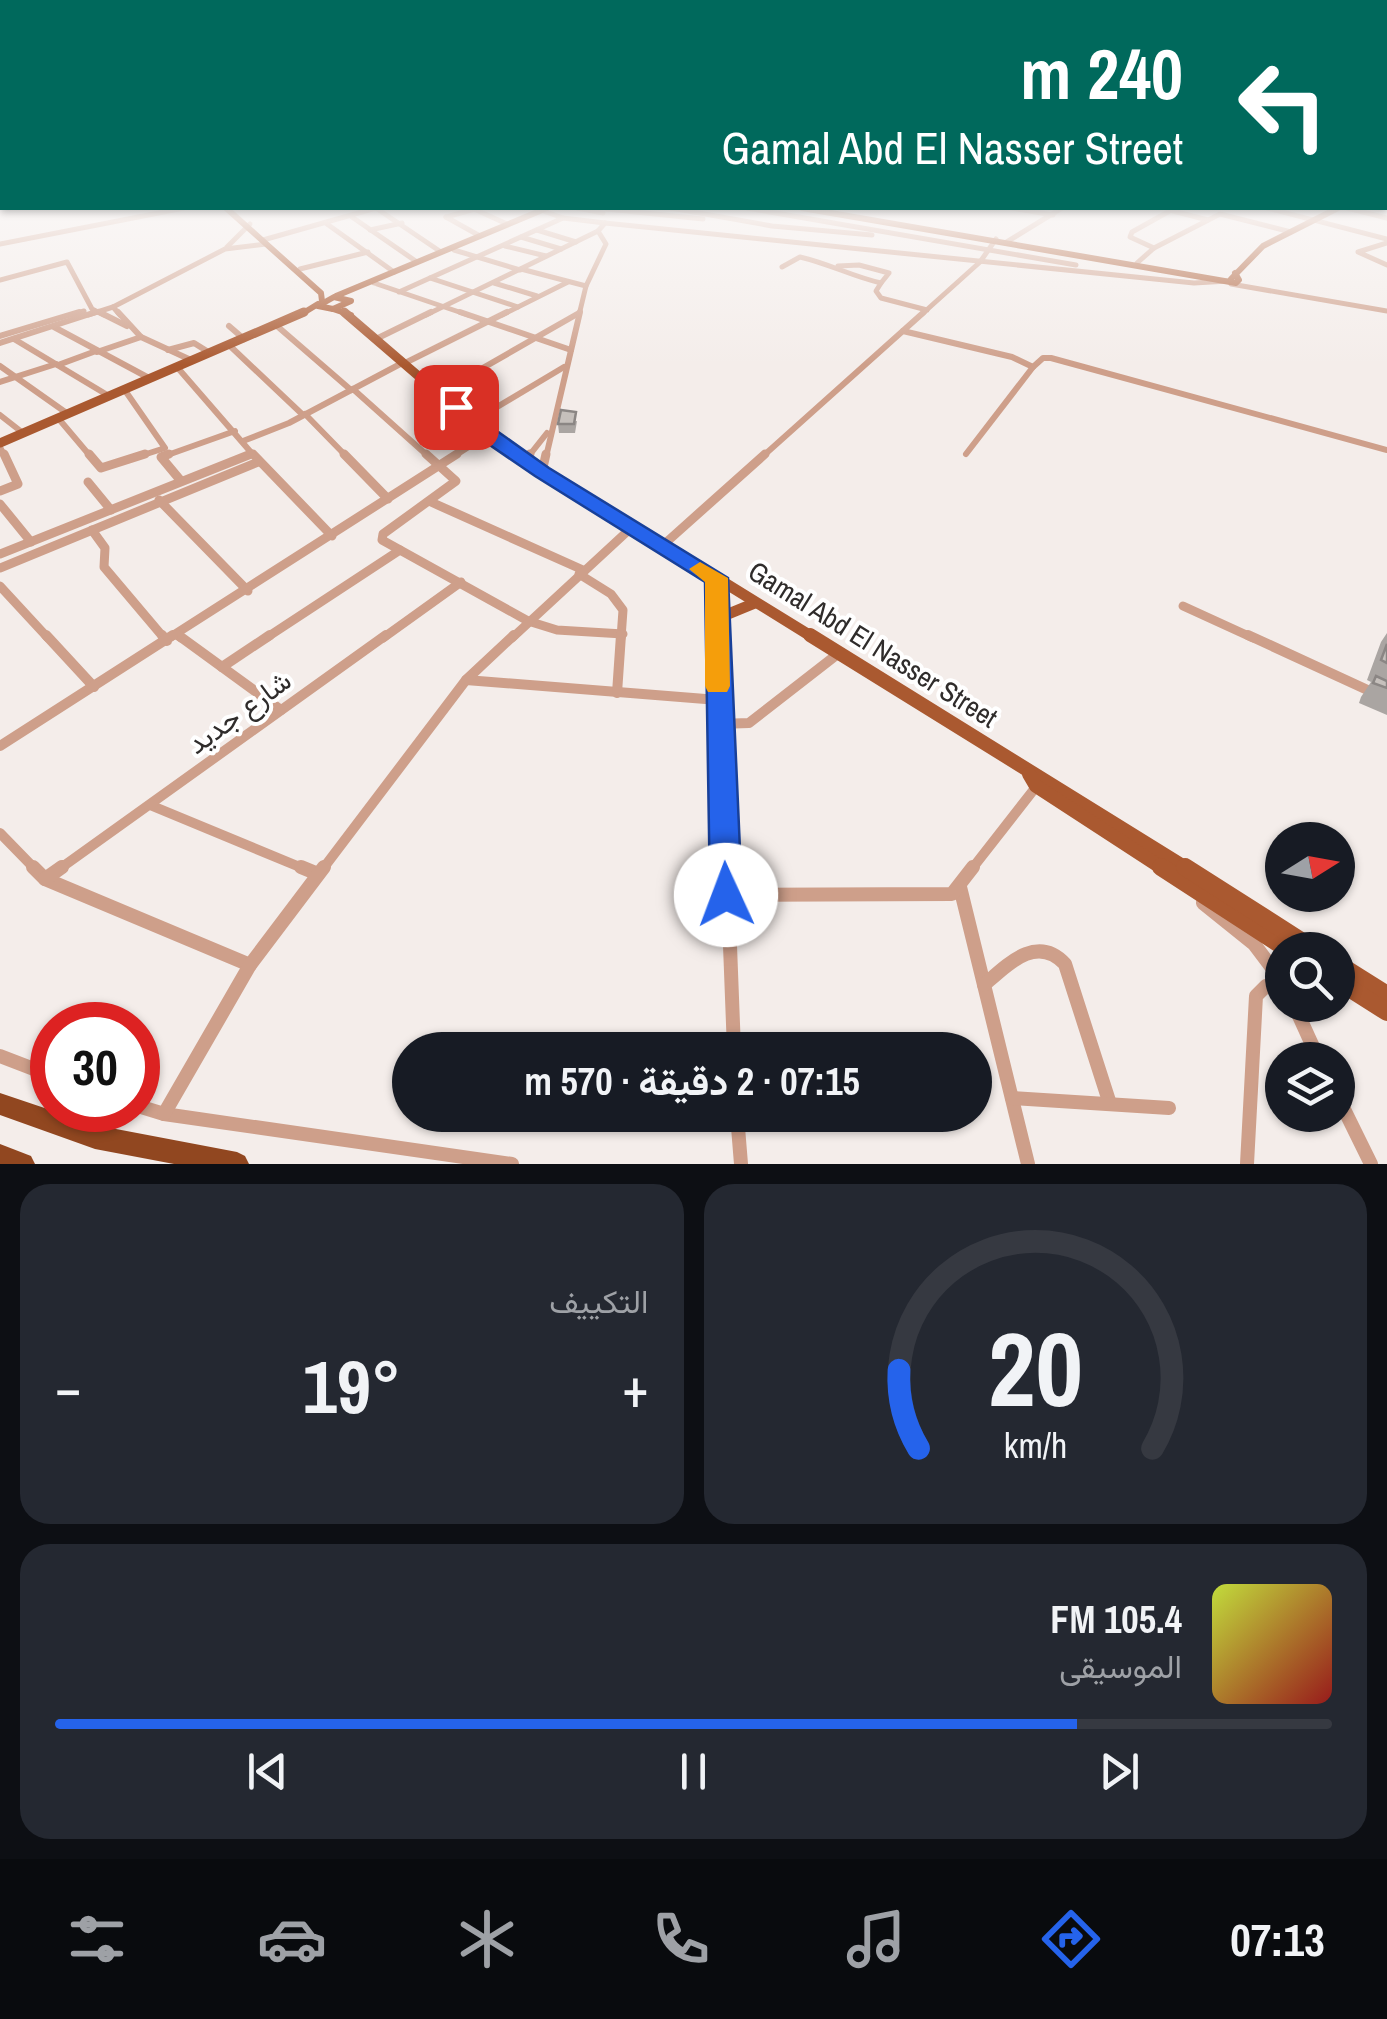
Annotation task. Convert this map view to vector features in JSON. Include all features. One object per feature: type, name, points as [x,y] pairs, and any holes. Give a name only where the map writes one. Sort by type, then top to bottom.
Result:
[{"type":"highway","points":[[0,1104],[96,1137],[237,1164]]},
{"type":"highway","points":[[0,1156],[23,1164]]},
{"type":"main road","points":[[283,257],[321,292],[320,302]]},
{"type":"main road","points":[[285,257],[350,306],[358,290],[436,257]]},
{"type":"main road","points":[[0,445],[428,257]]},
{"type":"main road","points":[[1085,257],[1206,281],[1234,279],[1253,257]]},
{"type":"main road","points":[[1101,257],[1234,279]]},
{"type":"main road","points":[[325,290],[352,290]]},
{"type":"main road","name":"Gamal Abd El Nasser Street","points":[[320,302],[332,309],[350,306],[378,338],[487,435],[542,472],[1286,932]]},
{"type":"main road","points":[[297,317],[332,309]]},
{"type":"main road","points":[[716,619],[755,603]]},
{"type":"main road","name":"Gamal Abd El Nasser Street","points":[[1036,779],[1265,935]]},
{"type":"main road","points":[[1355,975],[1387,995]]},
{"type":"main road","points":[[1355,992],[1387,1012]]},
{"type":"street","points":[[0,339],[113,307],[208,257]]},
{"type":"street","points":[[300,269],[350,257]]},
{"type":"street","points":[[375,257],[394,272]]},
{"type":"street","points":[[409,257],[417,262]]},
{"type":"street","points":[[399,292],[477,257]]},
{"type":"street","points":[[479,257],[586,286]]},
{"type":"street","points":[[378,338],[544,257]]},
{"type":"street","points":[[542,472],[586,286],[600,257]]},
{"type":"street","points":[[782,267],[799,257]]},
{"type":"street","points":[[801,257],[889,273],[876,291],[881,298],[927,310]]},
{"type":"street","points":[[936,257],[1212,287],[1234,279],[1387,310]]},
{"type":"street","points":[[661,547],[983,257]]},
{"type":"street","points":[[1025,257],[1108,274]]},
{"type":"street","points":[[1136,263],[1143,257]]},
{"type":"street","points":[[0,280],[67,262],[94,311],[191,360]]},
{"type":"street","points":[[838,266],[845,275],[881,283]]},
{"type":"street","points":[[430,278],[518,307]]},
{"type":"street","points":[[1159,280],[1206,281]]},
{"type":"street","points":[[494,282],[537,296]]},
{"type":"street","points":[[243,441],[304,415],[568,282]]},
{"type":"street","points":[[374,283],[571,350]]},
{"type":"street","points":[[113,307],[126,319],[127,326]]},
{"type":"street","points":[[0,339],[14,339],[94,311]]},
{"type":"street","points":[[439,393],[579,314]]},
{"type":"street","points":[[54,326],[149,378]]},
{"type":"street","points":[[229,326],[244,340]]},
{"type":"street","points":[[277,326],[456,482],[381,536],[528,621],[557,630],[623,634]]},
{"type":"street","points":[[903,331],[1012,357],[1032,367]]},
{"type":"street","points":[[0,382],[140,337]]},
{"type":"street","points":[[14,339],[108,396]]},
{"type":"street","points":[[168,350],[194,343],[210,353]]},
{"type":"street","points":[[229,345],[388,499]]},
{"type":"street","points":[[966,454],[1043,358],[1387,450]]},
{"type":"street","points":[[0,366],[63,416],[103,469],[165,448],[124,390]]},
{"type":"street","points":[[176,366],[255,458],[332,536]]},
{"type":"street","points":[[472,422],[566,366]]},
{"type":"street","points":[[0,415],[23,433]]},
{"type":"street","points":[[182,481],[161,456],[235,431]]},
{"type":"street","points":[[525,460],[549,431]]},
{"type":"street","points":[[0,746],[487,435]]},
{"type":"street","points":[[0,445],[18,484],[0,491]]},
{"type":"street","points":[[0,554],[182,481],[255,458]]},
{"type":"street","points":[[0,568],[255,458]]},
{"type":"street","points":[[88,482],[111,510]]},
{"type":"street","points":[[152,493],[248,591]]},
{"type":"street","points":[[431,502],[581,572],[621,604],[623,634],[617,693]]},
{"type":"street","points":[[0,504],[30,542]]},
{"type":"street","points":[[164,1114],[250,965],[466,680],[632,528]]},
{"type":"street","points":[[92,530],[105,548],[104,567],[172,638],[281,710]]},
{"type":"street","points":[[222,668],[400,550]]},
{"type":"street","points":[[716,578],[733,1032]]},
{"type":"street","name":"شارع جديد","points":[[44,879],[460,582]]},
{"type":"street","points":[[0,586],[94,688]]},
{"type":"street","points":[[1183,606],[1387,699]]},
{"type":"street","points":[[719,724],[749,723],[839,653]]},
{"type":"street","points":[[466,680],[718,700]]},
{"type":"street","points":[[726,895],[943,896],[960,887],[1036,779]]},
{"type":"street","points":[[150,804],[318,874]]},
{"type":"street","points":[[0,832],[44,879],[250,965]]},
{"type":"street","points":[[1177,878],[1254,944],[1265,959]]},
{"type":"street","points":[[960,887],[1028,1164]]},
{"type":"street","points":[[984,985],[1018,953],[1050,950],[1059,954],[1110,1104]]},
{"type":"street","points":[[1247,1164],[1256,996],[1265,987]]},
{"type":"street","points":[[0,1056],[30,1068]]},
{"type":"street","points":[[1012,1098],[1169,1108]]},
{"type":"street","points":[[160,1113],[512,1164]]},
{"type":"street","points":[[1355,1130],[1372,1164]]},
{"type":"street","points":[[738,1132],[741,1164]]},
{"type":"building","points":[[561,410],[576,412],[574,424],[558,424]]},
{"type":"building","points":[[1376,676],[1387,681],[1387,688],[1373,683]]},
{"type":"slow traffic","points":[[700,569],[716,578],[717,686]]},
{"type":"route","points":[[456,407],[487,435],[542,472],[716,578],[726,895]]}]
